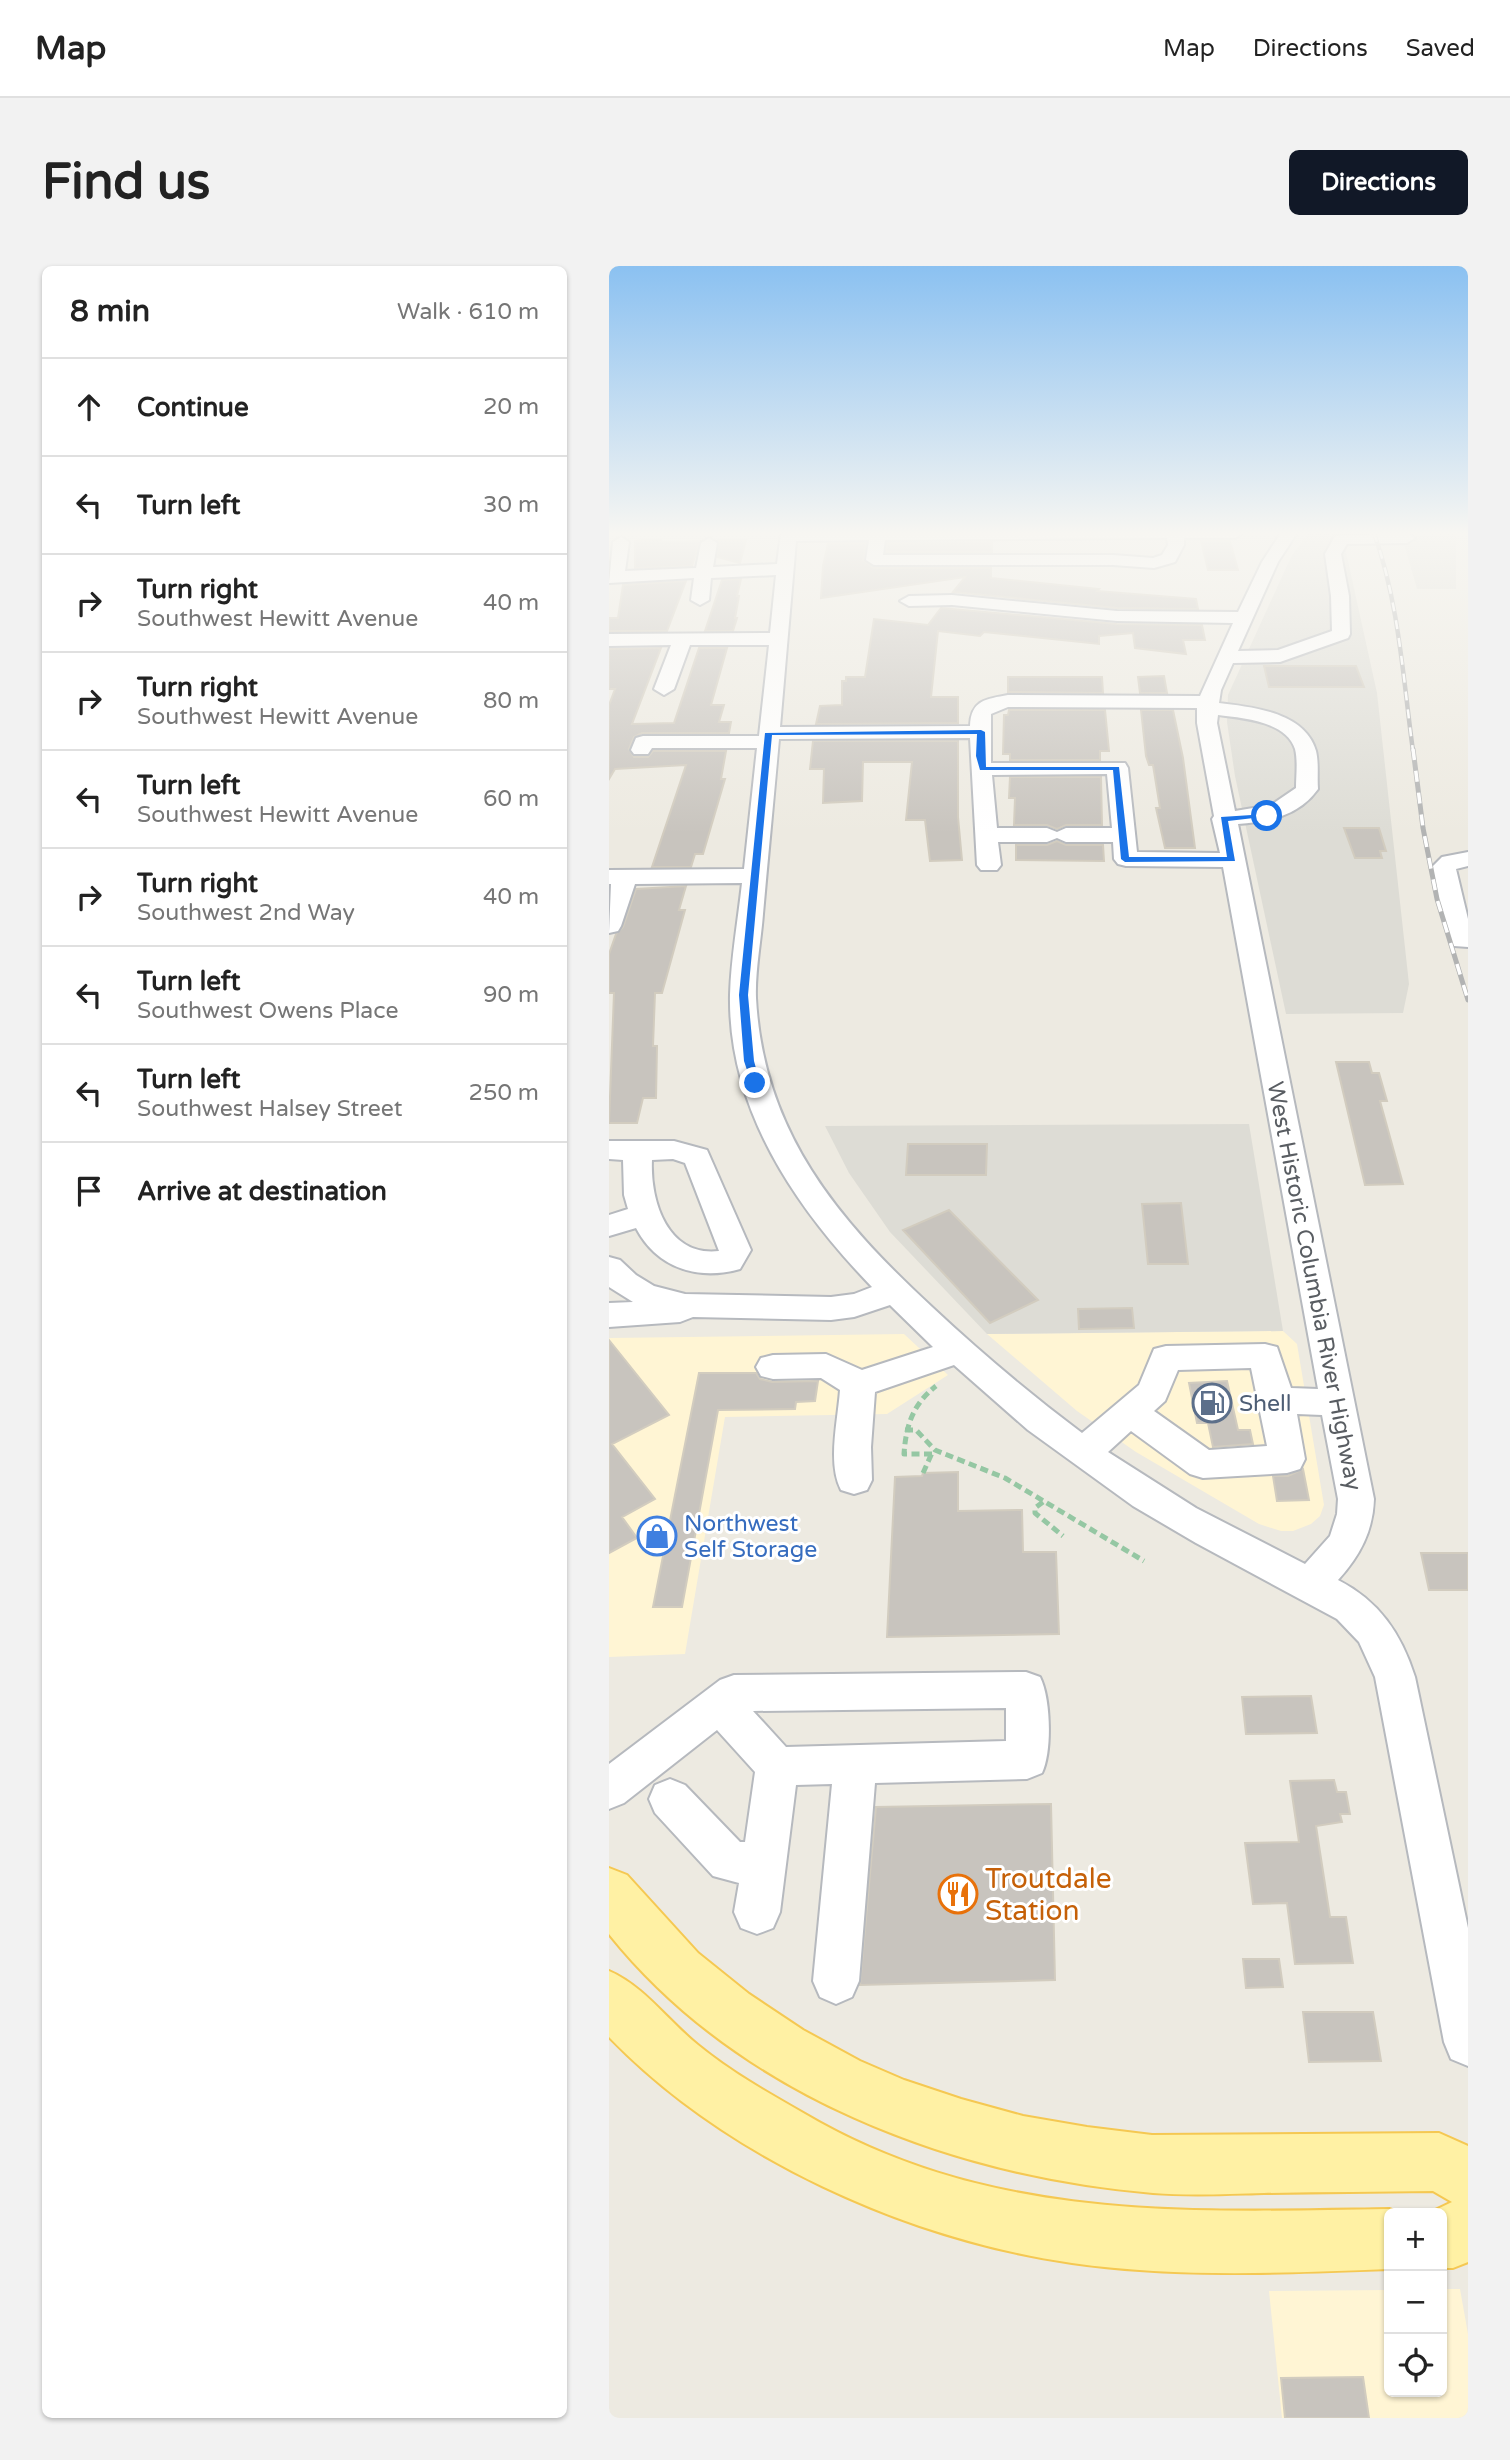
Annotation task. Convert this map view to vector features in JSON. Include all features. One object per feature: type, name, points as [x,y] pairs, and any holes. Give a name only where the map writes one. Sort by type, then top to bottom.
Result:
[{"type":"main road","points":[[609,1893],[678,1971],[718,2005],[770,2042],[853,2087],[947,2125],[1030,2148],[1090,2158],[1155,2164],[1216,2165],[1439,2162],[1468,2179]]},
{"type":"main road","points":[[609,1998],[688,2073],[734,2105],[797,2141],[863,2173],[989,2217],[1058,2230],[1129,2239],[1203,2242],[1384,2239]]},
{"type":"main road","points":[[1447,2238],[1453,2238],[1468,2225]]},
{"type":"street","points":[[779,633],[743,995],[749,1061],[755,1083],[784,1152],[824,1214],[894,1289],[965,1357],[1043,1424],[1181,1517],[1351,1607],[1373,1630],[1388,1652],[1395,1677],[1468,2042]]},
{"type":"street","name":"West Historic Columbia River Highway","points":[[1237,633],[1208,705],[1209,739],[1353,1471],[1357,1517],[1352,1535],[1309,1584]]},
{"type":"street","points":[[1226,657],[1280,656],[1341,633]]},
{"type":"street","points":[[664,689],[683,639]]},
{"type":"street","points":[[609,640],[778,639]]},
{"type":"street","points":[[989,865],[980,756],[981,712],[992,704],[1021,701],[1208,705],[1267,718],[1291,728],[1305,747],[1307,789],[1299,798],[1267,816],[1223,819]]},
{"type":"street","points":[[641,750],[643,742],[981,732]]},
{"type":"street","points":[[983,769],[1117,768],[1125,859],[1232,860]]},
{"type":"street","points":[[987,835],[1123,835]]},
{"type":"street","points":[[1463,942],[1444,867],[1450,862],[1468,859]]},
{"type":"street","points":[[609,926],[617,876],[753,876]]},
{"type":"street","points":[[624,1150],[674,1150],[697,1157],[736,1250],[729,1261],[701,1265],[671,1253],[644,1215],[635,1168],[624,1150]]},
{"type":"street","points":[[609,1226],[644,1215]]},
{"type":"street","points":[[609,1268],[621,1283],[660,1300],[709,1308]]},
{"type":"street","points":[[609,1315],[709,1308],[840,1308],[874,1300],[894,1289]]},
{"type":"street","points":[[1083,1453],[1130,1412],[1153,1392],[1166,1358],[1265,1356],[1277,1401],[1287,1459],[1203,1464],[1130,1412]]},
{"type":"street","points":[[773,1367],[826,1366],[858,1384],[931,1362],[965,1357]]},
{"type":"street","points":[[854,1480],[853,1447],[858,1384]]},
{"type":"street","points":[[1277,1401],[1338,1402]]},
{"type":"street","points":[[609,1789],[734,1693],[1026,1690],[1027,1760],[777,1766],[720,1704]]},
{"type":"street","points":[[836,1981],[855,1764]]},
{"type":"street","points":[[757,1912],[777,1766]]},
{"type":"street","points":[[670,1799],[729,1861],[764,1866]]},
{"type":"path","points":[[965,1357],[924,1395],[912,1412],[905,1430],[904,1454],[933,1452],[992,1471],[1144,1561]]},
{"type":"path","points":[[905,1430],[916,1430],[933,1452]]},
{"type":"path","points":[[923,1472],[933,1452]]},
{"type":"path","points":[[1043,1502],[1035,1508],[1035,1513],[1063,1536]]},
{"type":"shaded area","points":[[1256,633],[1364,633],[1377,693],[1409,984],[1403,1013],[1286,1014],[1235,776],[1227,722],[1228,695]]},
{"type":"shaded area","points":[[1249,1124],[1283,1331],[987,1334],[890,1232],[849,1173],[825,1126]]},
{"type":"shaded area","points":[[1283,1331],[1297,1344],[1324,1505],[1320,1516],[1311,1524],[1293,1531],[1281,1531],[1259,1524],[1136,1452],[1077,1411],[987,1334]]},
{"type":"shaded area","name":"Northwest Self Storage","points":[[904,1334],[948,1375],[887,1414],[725,1417],[685,1654],[609,1657],[609,1338]]},
{"type":"shaded area","points":[[1447,2289],[1460,2289],[1468,2334],[1468,2418],[1282,2418],[1269,2291],[1384,2290],[1384,2397],[1447,2397]]},
{"type":"building","points":[[872,633],[938,633],[931,697],[958,697],[958,723],[816,724],[820,706],[842,705],[842,681],[846,681],[846,677],[865,677]]},
{"type":"building","points":[[958,633],[983,633],[980,636]]},
{"type":"building","points":[[998,633],[1128,633],[1099,636],[1099,644]]},
{"type":"building","points":[[1133,633],[1204,633],[1205,640],[1183,640],[1186,654],[1135,648]]},
{"type":"building","points":[[661,648],[632,724],[674,723],[699,648],[727,648],[711,705],[724,705],[719,722],[731,722],[729,733],[642,733],[634,737],[629,749],[634,757],[648,757],[653,751],[726,751],[721,779],[725,779],[703,854],[695,854],[691,867],[652,867],[686,765],[615,769],[609,779],[609,705],[615,689],[609,689],[609,649]]},
{"type":"building","points":[[1264,666],[1356,666],[1364,687],[1269,687]]},
{"type":"building","points":[[1164,676],[1167,693],[1140,693],[1138,677]]},
{"type":"building","points":[[1008,677],[1102,677],[1103,693],[1008,692]]},
{"type":"building","points":[[1009,710],[1105,710],[1109,751],[1100,751],[1100,760],[1010,760],[1010,754],[1003,754],[1004,715],[1008,715]]},
{"type":"building","points":[[1141,710],[1173,710],[1183,758],[1195,848],[1165,848],[1156,808],[1160,808],[1153,765],[1149,765],[1146,756]]},
{"type":"building","points":[[813,741],[958,741],[958,817],[962,860],[930,861],[925,820],[906,820],[912,762],[863,762],[862,801],[823,803],[824,769],[810,769]]},
{"type":"building","points":[[1010,777],[1101,777],[1102,825],[1066,825],[1057,829],[1047,825],[1014,825],[1015,798],[1009,798]]},
{"type":"building","points":[[1344,828],[1379,828],[1386,851],[1380,851],[1382,858],[1355,858]]},
{"type":"building","points":[[1057,841],[1066,845],[1103,845],[1104,861],[1016,860],[1016,845],[1047,845]]},
{"type":"building","points":[[686,886],[679,910],[685,910],[662,993],[655,993],[653,1046],[657,1046],[656,1098],[643,1098],[637,1123],[609,1123],[614,993],[609,993],[609,954],[616,934],[623,927],[636,889]]},
{"type":"building","points":[[1336,1062],[1369,1062],[1372,1073],[1379,1073],[1387,1101],[1380,1101],[1403,1184],[1365,1185]]},
{"type":"building","points":[[908,1144],[987,1144],[986,1175],[906,1175]]},
{"type":"building","points":[[1181,1203],[1188,1264],[1148,1264],[1142,1204]]},
{"type":"building","points":[[949,1210],[1038,1300],[990,1323],[903,1230]]},
{"type":"building","points":[[1132,1308],[1134,1328],[1079,1329],[1078,1309]]},
{"type":"building","points":[[609,1340],[669,1415],[612,1444],[655,1499],[622,1517],[637,1538],[609,1553]]},
{"type":"building","points":[[699,1373],[756,1373],[760,1379],[772,1382],[818,1381],[815,1401],[796,1402],[795,1409],[718,1410],[682,1607],[653,1607]]},
{"type":"building","name":"Shell","points":[[1227,1381],[1238,1430],[1250,1430],[1253,1444],[1213,1447],[1208,1423],[1197,1423],[1189,1383]]},
{"type":"building","points":[[1303,1469],[1309,1500],[1277,1501],[1273,1476],[1288,1476]]},
{"type":"building","points":[[958,1472],[958,1511],[1022,1510],[1023,1552],[1056,1552],[1059,1634],[887,1637],[895,1477]]},
{"type":"building","points":[[1421,1553],[1468,1553],[1468,1590],[1429,1590]]},
{"type":"building","points":[[1311,1696],[1317,1733],[1246,1734],[1242,1697]]},
{"type":"building","points":[[1334,1780],[1337,1792],[1346,1792],[1350,1814],[1340,1814],[1342,1822],[1316,1826],[1330,1917],[1346,1917],[1353,1963],[1295,1964],[1287,1903],[1253,1904],[1245,1843],[1299,1842],[1290,1781]]},
{"type":"building","name":"Troutdale Station","points":[[1051,1804],[1055,1980],[860,1985],[876,1807]]},
{"type":"building","points":[[1243,1959],[1279,1959],[1283,1987],[1246,1988]]},
{"type":"building","points":[[1303,2012],[1373,2012],[1381,2061],[1309,2062]]},
{"type":"building","points":[[1363,2377],[1369,2418],[1285,2418],[1281,2378]]},
{"type":"railway","points":[[1398,633],[1413,751]]},
{"type":"railway","points":[[1413,749],[1423,828],[1437,899],[1468,1000]]},
{"type":"place","name":"Shell","points":[[1212,1403]]},
{"type":"place","name":"Northwest Self Storage","points":[[657,1536]]},
{"type":"place","name":"Troutdale Station","points":[[958,1894]]},
{"type":"route","points":[[755,1083],[749,1061],[743,995],[769,733],[981,732],[980,756],[983,769],[1117,768],[1125,859],[1232,860],[1223,819],[1267,816]]}]
